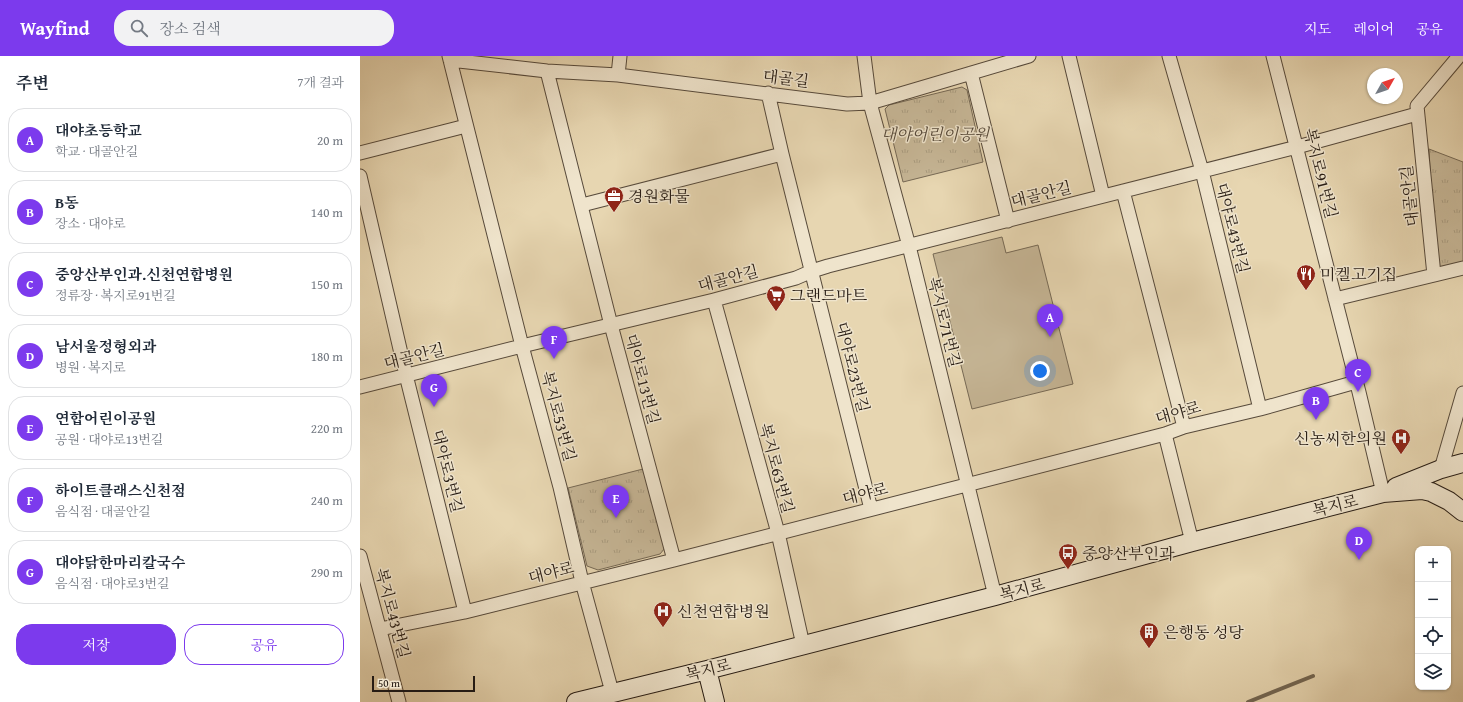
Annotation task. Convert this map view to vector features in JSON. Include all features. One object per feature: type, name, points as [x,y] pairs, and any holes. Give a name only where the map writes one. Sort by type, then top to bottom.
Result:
[{"type":"street","points":[[618,75],[620,56]]},
{"type":"street","name":"복지로71번길","points":[[864,56],[870,103],[909,246],[995,596]]},
{"type":"street","name":"대골길","points":[[449,58],[547,72],[618,75],[848,104],[870,103],[1029,56]]},
{"type":"street","points":[[1069,56],[1104,196]]},
{"type":"street","name":"대야로43번길","points":[[1169,56],[1202,171],[1260,409]]},
{"type":"street","name":"복지로91번길","points":[[1273,56],[1383,493]]},
{"type":"street","name":"대골안길","points":[[1434,274],[1417,106],[1459,56]]},
{"type":"street","name":"복지로53번길","points":[[449,58],[522,346],[560,487],[582,582],[612,692]]},
{"type":"street","name":"대야로13번길","points":[[547,72],[582,205],[611,325],[674,560]]},
{"type":"street","points":[[971,73],[1008,220]]},
{"type":"street","name":"대야로23번길","points":[[768,93],[782,154],[872,509]]},
{"type":"street","name":"대골안길","points":[[360,387],[714,300],[796,278],[812,271],[1296,147],[1418,114]]},
{"type":"street","points":[[360,153],[466,126]]},
{"type":"street","points":[[582,205],[782,154]]},
{"type":"street","name":"대야로3번길","points":[[360,176],[406,375],[465,612]]},
{"type":"street","points":[[1124,191],[1184,427]]},
{"type":"street","points":[[1335,300],[1434,274],[1463,268]]},
{"type":"street","name":"복지로63번길","points":[[714,300],[778,533],[802,646]]},
{"type":"street","name":"대야로","points":[[380,629],[465,612],[674,560],[1165,434],[1184,427],[1260,409],[1356,382]]},
{"type":"street","points":[[1441,469],[1463,392]]},
{"type":"street","points":[[1165,434],[1192,542]]},
{"type":"street","points":[[1383,493],[1441,469],[1463,463]]},
{"type":"street","name":"복지로","points":[[576,702],[802,646],[995,596],[1192,542],[1383,493],[1411,490],[1431,492],[1449,501],[1463,512]]},
{"type":"street","name":"복지로43번길","points":[[360,556],[399,702]]},
{"type":"street","points":[[707,670],[715,702]]},
{"type":"green space","name":"대야어린이공원","points":[[962,87],[967,90],[983,162],[903,182],[885,109],[889,105]]},
{"type":"green space","points":[[1429,149],[1463,162],[1463,262],[1438,268],[1435,266]]},
{"type":"green space","points":[[1002,237],[1006,253],[1038,245],[1073,384],[972,409],[933,254]]},
{"type":"green space","points":[[643,469],[665,548],[660,554],[598,570],[587,566],[568,488]]},
{"type":"waterway","points":[[1248,702],[1313,676]]},
{"type":"place","name":"경원화물","points":[[614,213]]},
{"type":"place","name":"미켈고기집","points":[[1306,291]]},
{"type":"place","name":"그랜드마트","points":[[776,312]]},
{"type":"place","name":"대야초등학교","points":[[1050,337]]},
{"type":"place","name":"하이트클래스신천점","points":[[554,359]]},
{"type":"place","name":"중앙산부인과.신천연합병원","points":[[1358,392]]},
{"type":"place","name":"대야닭한마리칼국수","points":[[434,407]]},
{"type":"place","name":"B동","points":[[1316,420]]},
{"type":"place","name":"신농씨한의원","points":[[1401,455]]},
{"type":"place","name":"연합어린이공원","points":[[616,518]]},
{"type":"place","name":"남서울정형외과","points":[[1359,560]]},
{"type":"place","name":"중앙산부인과","points":[[1068,570]]},
{"type":"place","name":"신천연합병원","points":[[663,628]]},
{"type":"place","name":"은행동 성당","points":[[1149,649]]}]
